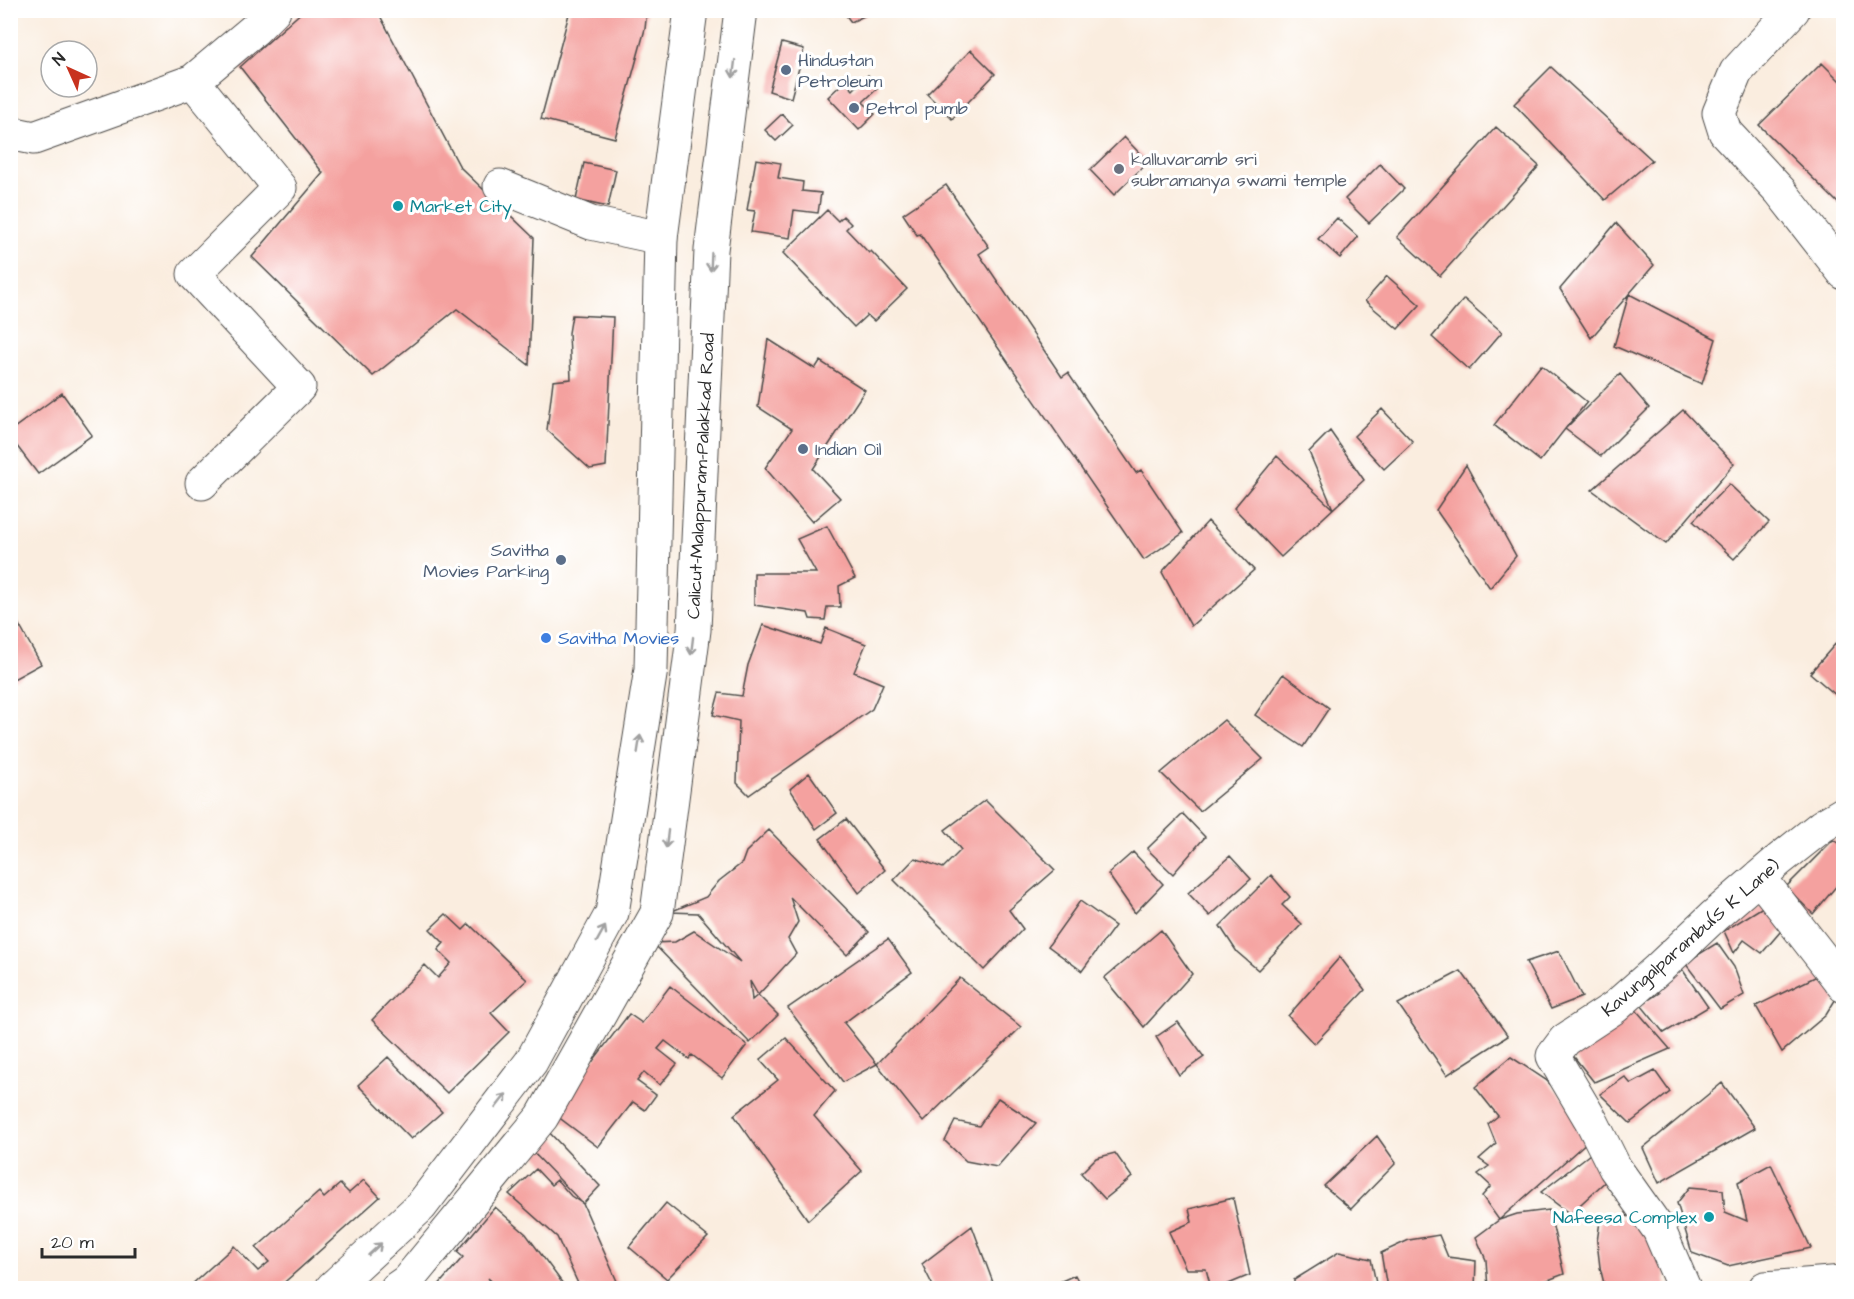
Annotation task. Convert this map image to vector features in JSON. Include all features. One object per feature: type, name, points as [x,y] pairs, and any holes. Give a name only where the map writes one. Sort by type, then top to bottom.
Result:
[{"type":"main road","points":[[10,133],[34,138],[193,81],[274,10]]},
{"type":"main road","points":[[332,1288],[421,1206],[531,1062],[612,913],[651,669],[661,238],[691,10]]},
{"type":"main road","name":"Calicut-Malappuram-Palakkad Road","points":[[397,1288],[414,1272],[542,1117],[657,913],[694,630],[711,250],[741,10]]},
{"type":"main road","points":[[1793,10],[1736,72],[1719,113],[1725,132],[1780,191],[1844,273]]},
{"type":"main road","points":[[193,81],[280,188],[194,274],[299,387],[201,483]]},
{"type":"main road","points":[[500,186],[591,223],[661,238]]},
{"type":"main road","name":"Kavungalparambu(S K Lane)","points":[[1684,1288],[1659,1230],[1615,1168],[1592,1122],[1553,1056],[1565,1040],[1615,1007],[1759,877],[1822,826],[1844,813]]},
{"type":"main road","points":[[1759,877],[1844,986]]},
{"type":"main road","points":[[1765,1288],[1844,1282]]},
{"type":"building","name":"Market City","points":[[304,10],[377,10],[460,167],[534,238],[529,365],[457,309],[373,376],[252,257],[323,173],[240,67]]},
{"type":"building","points":[[570,10],[647,10],[645,29],[615,138],[541,119]]},
{"type":"building","points":[[842,10],[877,10],[851,22]]},
{"type":"building","name":"Hindustan Petroleum","points":[[782,43],[804,49],[791,98],[769,91]]},
{"type":"building","points":[[971,50],[995,74],[952,119],[927,94]]},
{"type":"building","points":[[1822,63],[1844,85],[1844,198],[1838,203],[1759,125]]},
{"type":"building","points":[[1551,67],[1652,160],[1605,200],[1514,104]]},
{"type":"building","name":"Petrol pumb","points":[[868,75],[879,87],[863,102],[875,114],[859,130],[828,97],[845,81],[853,90]]},
{"type":"building","points":[[782,114],[793,125],[776,141],[765,130]]},
{"type":"building","points":[[1496,127],[1539,166],[1440,276],[1397,237]]},
{"type":"building","points":[[1124,137],[1148,162],[1114,195],[1090,170]]},
{"type":"building","points":[[756,159],[781,163],[778,178],[803,182],[802,191],[821,193],[818,213],[794,210],[790,238],[751,232],[755,211],[747,210]]},
{"type":"building","points":[[584,163],[616,170],[608,207],[576,200]]},
{"type":"building","points":[[1380,164],[1404,189],[1369,223],[1345,199]]},
{"type":"building","points":[[946,185],[989,247],[979,254],[1062,377],[1068,373],[1136,473],[1141,470],[1183,533],[1144,560],[920,234],[917,235],[903,214]]},
{"type":"building","points":[[827,210],[838,221],[843,216],[851,224],[846,229],[869,253],[871,251],[907,289],[874,321],[867,315],[854,327],[783,253]]},
{"type":"building","points":[[1337,218],[1358,237],[1340,258],[1318,239]]},
{"type":"building","points":[[1616,223],[1654,265],[1591,338],[1560,289]]},
{"type":"building","points":[[1387,276],[1420,305],[1398,329],[1365,301]]},
{"type":"building","points":[[1629,294],[1716,339],[1702,384],[1614,346]]},
{"type":"building","points":[[1464,299],[1502,332],[1469,370],[1432,337]]},
{"type":"building","points":[[572,315],[613,317],[606,466],[590,469],[547,430],[553,381],[571,379],[569,333]]},
{"type":"building","name":"Indian Oil","points":[[768,339],[815,369],[820,361],[865,390],[813,469],[840,498],[812,522],[765,468],[792,429],[758,407]]},
{"type":"building","points":[[1541,365],[1587,402],[1540,461],[1494,425]]},
{"type":"building","points":[[1620,374],[1649,408],[1601,456],[1565,429]]},
{"type":"building","points":[[62,393],[92,435],[38,474],[10,437],[10,431]]},
{"type":"building","points":[[1382,409],[1413,442],[1384,469],[1354,436]]},
{"type":"building","points":[[1683,410],[1734,464],[1666,544],[1592,490]]},
{"type":"building","points":[[1330,431],[1364,480],[1333,509],[1309,452]]},
{"type":"building","points":[[1277,456],[1333,509],[1281,557],[1234,508]]},
{"type":"building","points":[[1466,465],[1516,556],[1490,588],[1436,510]]},
{"type":"building","points":[[1729,484],[1769,522],[1734,559],[1693,521]]},
{"type":"building","points":[[1208,521],[1254,570],[1191,626],[1162,572]]},
{"type":"building","points":[[827,526],[855,578],[839,586],[840,607],[827,607],[825,620],[810,619],[808,613],[754,605],[754,573],[816,573],[797,539]]},
{"type":"building","points":[[14,616],[41,664],[10,681],[10,618]]},
{"type":"building","points":[[763,625],[820,644],[826,628],[866,644],[854,672],[883,684],[872,709],[749,795],[737,783],[739,721],[713,715],[719,693],[742,696],[748,665]]},
{"type":"building","points":[[1844,634],[1844,702],[1810,673]]},
{"type":"building","points":[[1283,674],[1329,708],[1303,747],[1255,715]]},
{"type":"building","points":[[1224,720],[1263,759],[1200,811],[1161,773]]},
{"type":"building","points":[[809,773],[837,813],[816,829],[790,789]]},
{"type":"building","points":[[985,800],[1055,870],[1009,910],[1023,929],[984,970],[894,880],[915,858],[943,868],[961,850],[945,830]]},
{"type":"building","points":[[1183,814],[1205,837],[1173,874],[1147,849]]},
{"type":"building","points":[[846,819],[885,870],[859,893],[820,839]]},
{"type":"building","points":[[769,830],[869,932],[847,955],[790,897],[798,922],[788,939],[796,954],[758,995],[778,1015],[750,1043],[653,943],[675,942],[694,931],[740,962],[698,913],[670,912],[706,897],[719,881],[742,863],[746,852]],"holes":[[[750,981],[758,995],[752,1000]]]},
{"type":"building","points":[[1833,840],[1844,846],[1844,877],[1813,914],[1786,887]]},
{"type":"building","points":[[1133,852],[1163,884],[1135,913],[1108,874]]},
{"type":"building","points":[[1230,856],[1251,879],[1210,916],[1188,893]]},
{"type":"building","points":[[1271,875],[1290,897],[1282,905],[1302,924],[1258,970],[1237,952],[1220,926]]},
{"type":"building","points":[[1080,901],[1115,926],[1082,971],[1048,946]]},
{"type":"building","points":[[1766,905],[1787,924],[1762,953],[1744,940],[1734,953],[1724,931]]},
{"type":"building","points":[[446,914],[463,930],[469,924],[527,980],[491,1013],[509,1032],[447,1093],[372,1020],[425,965],[438,978],[451,963],[438,950],[444,943],[430,929]]},
{"type":"building","points":[[1161,930],[1192,974],[1144,1027],[1104,978]]},
{"type":"building","points":[[888,939],[912,972],[844,1023],[877,1064],[843,1082],[788,1008]]},
{"type":"building","points":[[1717,943],[1734,967],[1744,995],[1720,1009],[1685,963]]},
{"type":"building","points":[[1559,951],[1582,997],[1551,1009],[1526,962]]},
{"type":"building","points":[[1340,957],[1365,990],[1314,1044],[1288,1016]]},
{"type":"building","points":[[1682,969],[1708,1007],[1664,1033],[1641,1005],[1659,993],[1649,985]]},
{"type":"building","points":[[1461,971],[1508,1036],[1447,1075],[1398,1004]]},
{"type":"building","points":[[1819,975],[1837,997],[1826,1015],[1782,1052],[1756,1006]]},
{"type":"building","points":[[960,978],[1021,1027],[923,1122],[877,1064]]},
{"type":"building","points":[[670,986],[747,1045],[722,1078],[692,1055],[689,1059],[665,1041],[658,1049],[677,1064],[660,1085],[644,1072],[637,1081],[656,1095],[645,1110],[633,1102],[598,1147],[553,1113],[629,1014],[642,1023]]},
{"type":"building","points":[[1630,1003],[1670,1049],[1594,1082],[1571,1053]]},
{"type":"building","points":[[1178,1022],[1204,1057],[1179,1075],[1156,1037]]},
{"type":"building","points":[[786,1038],[835,1091],[814,1116],[862,1171],[808,1220],[734,1115],[778,1080],[760,1060]]},
{"type":"building","points":[[388,1057],[442,1112],[411,1139],[358,1085]]},
{"type":"building","points":[[1511,1057],[1546,1080],[1597,1133],[1499,1220],[1482,1196],[1491,1186],[1478,1174],[1489,1166],[1479,1159],[1496,1144],[1488,1124],[1498,1116],[1475,1087]]},
{"type":"building","points":[[1655,1071],[1670,1092],[1630,1123],[1600,1094],[1625,1077],[1631,1084]]},
{"type":"building","points":[[1722,1083],[1755,1128],[1659,1183],[1643,1148]]},
{"type":"building","points":[[998,1098],[1036,1123],[997,1167],[966,1161],[945,1141],[955,1121],[979,1126]]},
{"type":"building","points":[[546,1129],[600,1186],[583,1204],[531,1150]]},
{"type":"building","points":[[1377,1136],[1396,1163],[1351,1209],[1324,1186]]},
{"type":"building","points":[[1603,1144],[1609,1178],[1570,1214],[1541,1192]]},
{"type":"building","points":[[1115,1153],[1132,1177],[1105,1199],[1081,1173],[1096,1158]]},
{"type":"building","name":"Nafeesa Complex","points":[[1771,1164],[1811,1248],[1728,1266],[1692,1253],[1677,1203],[1690,1187],[1723,1190],[1725,1212],[1747,1221],[1738,1182]]},
{"type":"building","points":[[536,1169],[551,1185],[557,1180],[571,1196],[583,1204],[620,1288],[580,1288],[557,1237],[509,1194]]},
{"type":"building","points":[[364,1180],[380,1197],[278,1288],[189,1287],[234,1246],[258,1271],[269,1262],[256,1248],[319,1192],[324,1198],[340,1184],[349,1193]]},
{"type":"building","points":[[1233,1198],[1250,1275],[1219,1288],[1211,1288],[1206,1269],[1186,1269],[1169,1232],[1192,1222],[1189,1209]]},
{"type":"building","points":[[666,1203],[708,1237],[667,1279],[629,1247]]},
{"type":"building","points":[[495,1207],[526,1234],[566,1288],[499,1288],[488,1278],[496,1288],[436,1288],[463,1257],[457,1252]]},
{"type":"building","points":[[1549,1210],[1564,1274],[1527,1288],[1488,1288],[1486,1260],[1476,1237],[1499,1220],[1517,1214]]},
{"type":"building","points":[[1638,1211],[1664,1258],[1665,1288],[1605,1288],[1597,1242],[1600,1221],[1619,1220]]},
{"type":"building","points":[[972,1226],[995,1288],[934,1288],[922,1264]]},
{"type":"building","points":[[1439,1235],[1448,1257],[1476,1261],[1475,1288],[1387,1288],[1381,1253],[1409,1240]]},
{"type":"building","points":[[1339,1252],[1371,1259],[1377,1288],[1294,1288],[1294,1280]]},
{"type":"building","points":[[1075,1275],[1082,1288],[1046,1288]]},
{"type":"place","name":"Hindustan Petroleum","points":[[786,70]]},
{"type":"place","name":"Petrol pumb","points":[[854,108]]},
{"type":"place","name":"kalluvaramb sri subramanya swami temple","points":[[1119,169]]},
{"type":"place","name":"Market City","points":[[398,206]]},
{"type":"place","name":"Indian Oil","points":[[803,449]]},
{"type":"place","name":"Savitha Movies Parking","points":[[561,560]]},
{"type":"place","name":"Savitha Movies","points":[[546,638]]},
{"type":"place","name":"Nafeesa Complex","points":[[1709,1217]]}]
